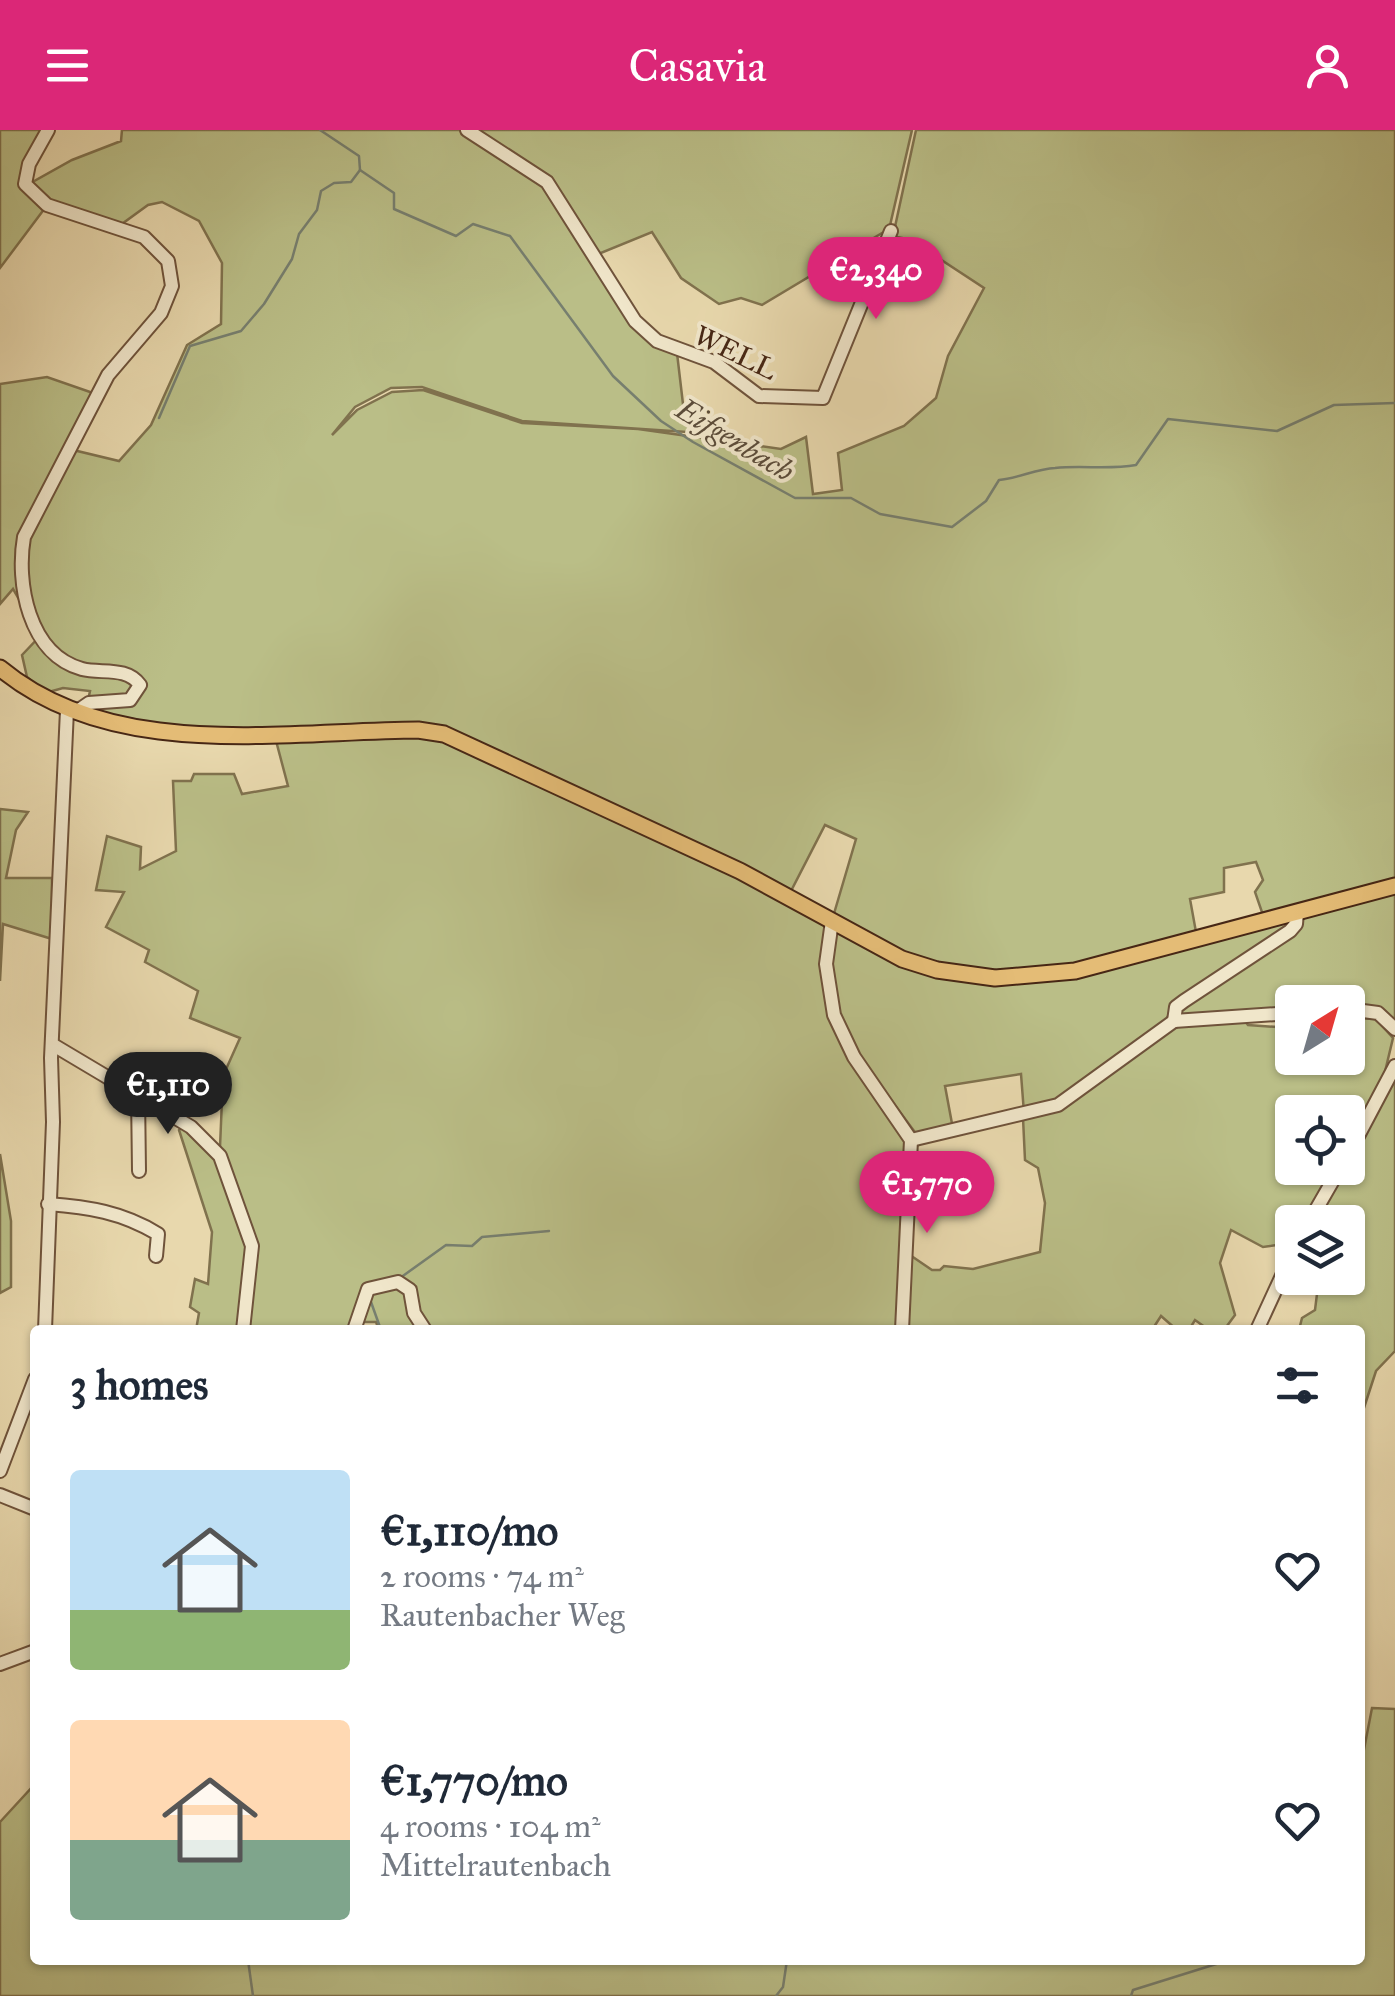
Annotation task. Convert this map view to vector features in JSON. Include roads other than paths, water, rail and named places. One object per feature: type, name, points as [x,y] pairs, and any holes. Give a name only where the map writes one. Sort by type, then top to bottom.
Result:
[{"type":"main road","points":[[0,659],[31,688]]},
{"type":"main road","points":[[0,668],[72,711],[182,734],[418,730],[444,734],[740,871],[902,959],[937,970],[1027,977],[1138,957],[1395,886]]},
{"type":"street","points":[[44,1325],[72,711],[89,703],[130,700],[140,685],[128,674],[74,666],[42,636],[24,597],[19,565],[24,537],[108,375],[161,313],[172,286],[168,261],[144,237],[46,205],[34,196],[25,184],[26,172],[48,130]]},
{"type":"street","name":"WELL","points":[[467,130],[546,182],[635,321],[657,341],[714,362],[759,396],[824,398],[891,232]]},
{"type":"street","points":[[1174,1021],[1176,1008],[1184,1001],[1290,932],[1296,924],[1296,914]]},
{"type":"street","points":[[832,921],[826,964],[834,1015],[854,1057],[910,1140],[902,1325]]},
{"type":"street","points":[[1365,1011],[1378,1013],[1395,1029]]},
{"type":"street","points":[[910,1140],[1058,1104],[1174,1021],[1275,1014]]},
{"type":"street","points":[[54,1046],[191,1127],[224,1162],[253,1254],[244,1325]]},
{"type":"street","points":[[1365,1123],[1395,1066]]},
{"type":"street","points":[[138,1094],[138,1171]]},
{"type":"street","points":[[48,1204],[106,1210],[150,1229],[158,1234],[156,1256]]},
{"type":"street","points":[[355,1325],[362,1298],[371,1286],[398,1282],[410,1290],[414,1313],[422,1325]]},
{"type":"street","points":[[1259,1325],[1275,1291]]},
{"type":"street","points":[[0,1470],[30,1392]]},
{"type":"street","points":[[0,1495],[30,1507]]},
{"type":"street","points":[[0,1664],[30,1653]]},
{"type":"waterway","name":"Eifgenbach","points":[[320,130],[359,156],[360,170],[394,193],[394,209],[456,236],[473,224],[510,236],[613,376],[661,421],[795,498],[851,498],[880,514],[952,527],[986,501],[999,480],[1048,469],[1136,465],[1168,419],[1277,431],[1334,405],[1395,403]]},
{"type":"waterway","points":[[159,418],[190,346],[241,331],[264,304],[292,259],[299,234],[317,210],[321,191],[334,183],[351,182],[360,170]]},
{"type":"waterway","points":[[400,1278],[446,1245],[472,1246],[482,1237],[549,1231]]},
{"type":"waterway","points":[[371,1302],[379,1325]]},
{"type":"waterway","points":[[249,1965],[253,1996]]},
{"type":"waterway","points":[[776,1996],[783,1987],[786,1965]]},
{"type":"waterway","points":[[1131,1996],[1133,1990],[1213,1965]]}]
